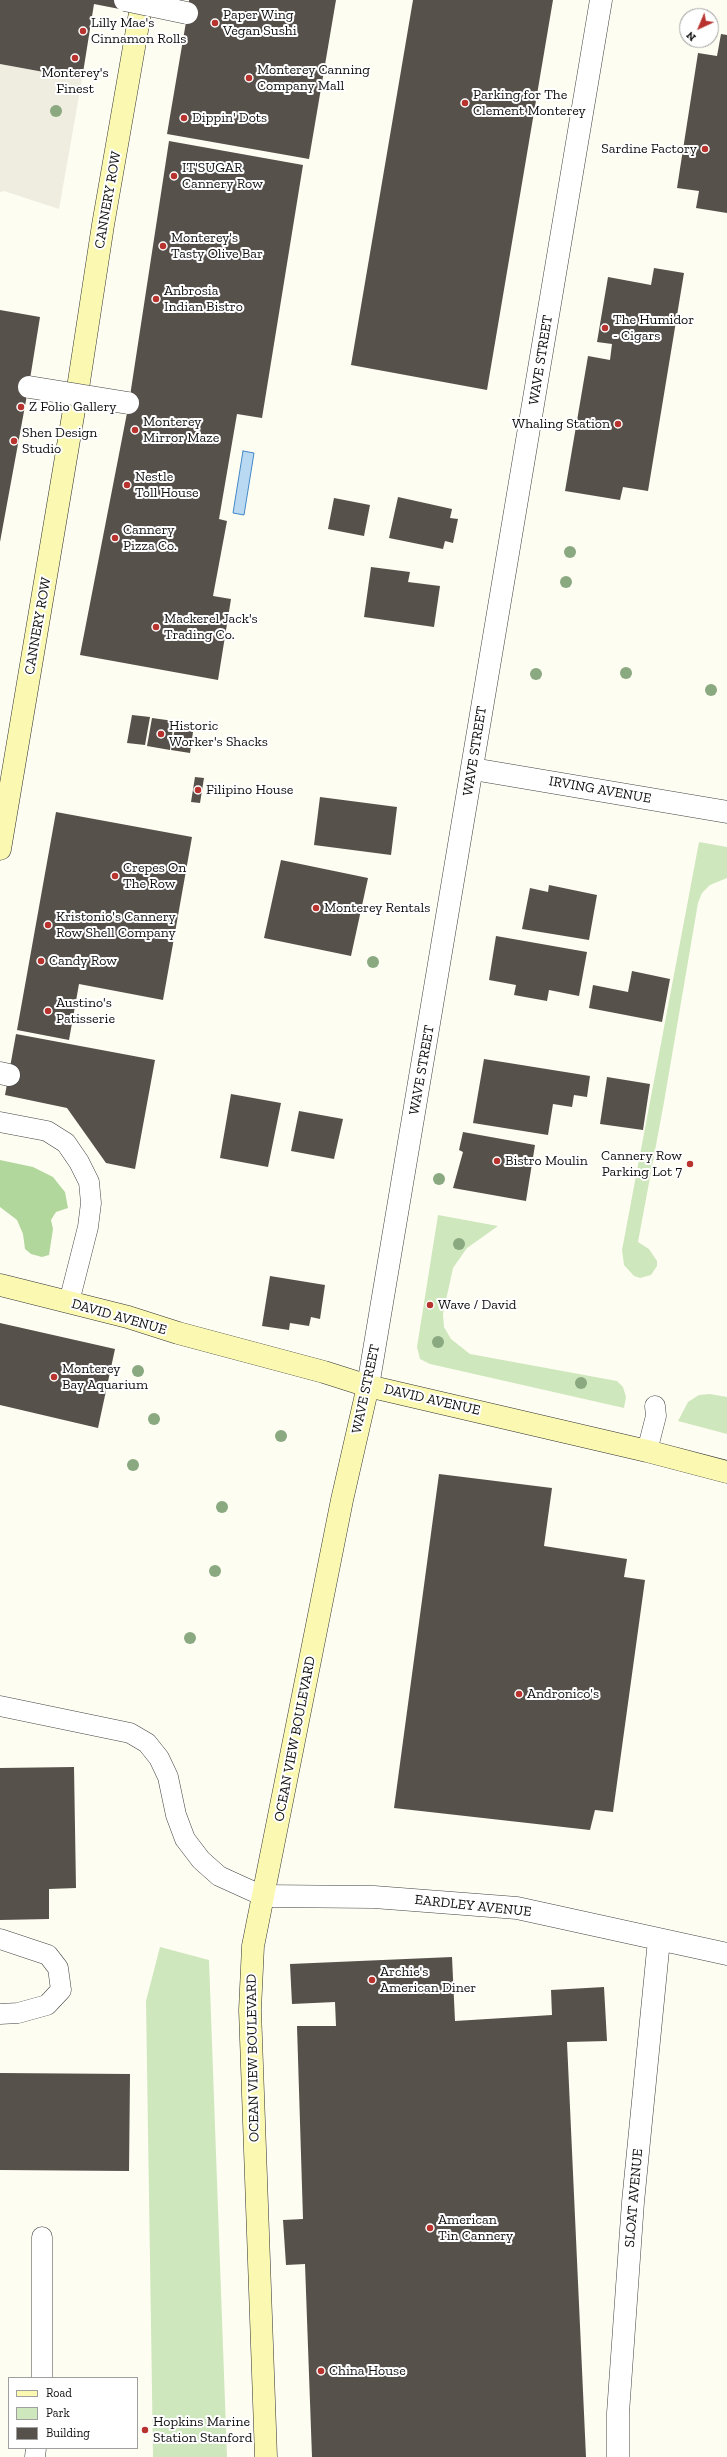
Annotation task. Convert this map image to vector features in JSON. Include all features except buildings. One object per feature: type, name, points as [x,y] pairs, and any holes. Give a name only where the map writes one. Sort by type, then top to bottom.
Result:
[{"type":"main road","name":"CANNERY ROW","points":[[0,849],[76,396],[103,225],[133,7]]},
{"type":"main road","name":"DAVID AVENUE","points":[[0,1285],[128,1317],[178,1333],[324,1372],[368,1386],[647,1451],[727,1472]]},
{"type":"main road","name":"WAVE STREET","points":[[342,1500],[368,1386]]},
{"type":"main road","name":"OCEAN VIEW BOULEVARD","points":[[266,2457],[250,2010],[253,1946],[342,1500]]},
{"type":"street","name":"WAVE STREET","points":[[368,1386],[601,0]]},
{"type":"street","points":[[133,7],[187,13]]},
{"type":"street","points":[[28,387],[128,403]]},
{"type":"street","name":"IRVING AVENUE","points":[[472,769],[727,812]]},
{"type":"street","name":"EARDLEY AVENUE","points":[[264,1896],[374,1897],[517,1908],[727,1954]]},
{"type":"street","name":"SLOAT AVENUE","points":[[618,2457],[618,2413],[633,2202],[659,1940]]},
{"type":"lane","points":[[0,1122],[47,1131],[66,1144],[79,1162],[89,1182],[91,1203],[88,1227],[69,1302]]},
{"type":"lane","points":[[647,1451],[656,1416],[655,1406]]},
{"type":"lane","points":[[0,1706],[130,1733],[147,1743],[159,1758],[168,1777],[176,1815],[185,1839],[201,1860],[219,1876],[264,1896]]},
{"type":"lane","points":[[0,1939],[48,1955],[58,1968],[60,1990],[47,2005],[18,2013],[0,2014]]},
{"type":"lane","points":[[42,2237],[42,2377]]},
{"type":"green space","points":[[699,842],[727,847],[727,878],[710,885],[702,893],[698,903],[664,1102],[638,1242],[649,1249],[657,1261],[657,1266],[651,1275],[640,1278],[634,1276],[624,1265],[622,1250]]},
{"type":"green space","points":[[0,1160],[33,1167],[53,1177],[65,1192],[68,1208],[56,1212],[51,1220],[53,1229],[49,1255],[42,1257],[31,1254],[25,1249],[23,1234],[17,1220],[0,1207]]},
{"type":"green space","points":[[438,1215],[498,1226],[467,1248],[453,1268],[443,1314],[444,1327],[451,1339],[470,1354],[617,1381],[623,1387],[626,1397],[624,1408],[430,1364],[420,1359],[417,1347]]},
{"type":"green space","points":[[710,1394],[727,1397],[727,1434],[678,1421],[688,1402],[699,1395]]},
{"type":"green space","points":[[160,1947],[209,1960],[227,2457],[153,2457],[146,2001]]},
{"type":"shaded area","points":[[0,64],[82,79],[59,209],[4,191],[0,192]]},
{"type":"water","points":[[243,451],[254,453],[244,515],[233,513]]},
{"type":"place","name":"Paper Wing Vegan Sushi","points":[[215,23]]},
{"type":"place","name":"Lilly Mae's Cinnamon Rolls","points":[[83,31]]},
{"type":"place","name":"Monterey's Finest","points":[[75,58]]},
{"type":"place","name":"Monterey Canning Company Mall","points":[[249,78]]},
{"type":"place","name":"Parking for The Clement Monterey","points":[[465,103]]},
{"type":"place","name":"Dippin' Dots","points":[[184,118]]},
{"type":"place","name":"Sardine Factory","points":[[705,149]]},
{"type":"place","name":"IT'SUGAR Cannery Row","points":[[174,176]]},
{"type":"place","name":"Monterey's Tasty Olive Bar","points":[[163,246]]},
{"type":"place","name":"Anbrosia Indian Bistro","points":[[156,299]]},
{"type":"place","name":"The Humidor - Cigars","points":[[605,328]]},
{"type":"place","name":"Z Folio Gallery","points":[[21,407]]},
{"type":"place","name":"Whaling Station","points":[[618,424]]},
{"type":"place","name":"Monterey Mirror Maze","points":[[135,430]]},
{"type":"place","name":"Shen Design Studio","points":[[14,441]]},
{"type":"place","name":"Nestle Toll House","points":[[127,485]]},
{"type":"place","name":"Cannery Pizza Co.","points":[[115,538]]},
{"type":"place","name":"Mackerel Jack's Trading Co.","points":[[156,627]]},
{"type":"place","name":"Historic Worker's Shacks","points":[[161,734]]},
{"type":"place","name":"Filipino House","points":[[198,790]]},
{"type":"place","name":"Crepes On The Row","points":[[115,876]]},
{"type":"place","name":"Monterey Rentals","points":[[316,908]]},
{"type":"place","name":"Kristonio's Cannery Row Shell Company","points":[[48,925]]},
{"type":"place","name":"Candy Row","points":[[41,961]]},
{"type":"place","name":"Austino's Patisserie","points":[[48,1011]]},
{"type":"place","name":"Bistro Moulin","points":[[497,1161]]},
{"type":"place","name":"Cannery Row Parking Lot 7","points":[[690,1164]]},
{"type":"place","name":"Wave / David","points":[[430,1305]]},
{"type":"place","name":"Monterey Bay Aquarium","points":[[54,1377]]},
{"type":"place","name":"Andronico's","points":[[519,1694]]},
{"type":"place","name":"Archie's American Diner","points":[[372,1980]]},
{"type":"place","name":"American Tin Cannery","points":[[430,2228]]},
{"type":"place","name":"China House","points":[[321,2371]]},
{"type":"place","name":"Hopkins Marine Station Stanford","points":[[145,2430]]}]
